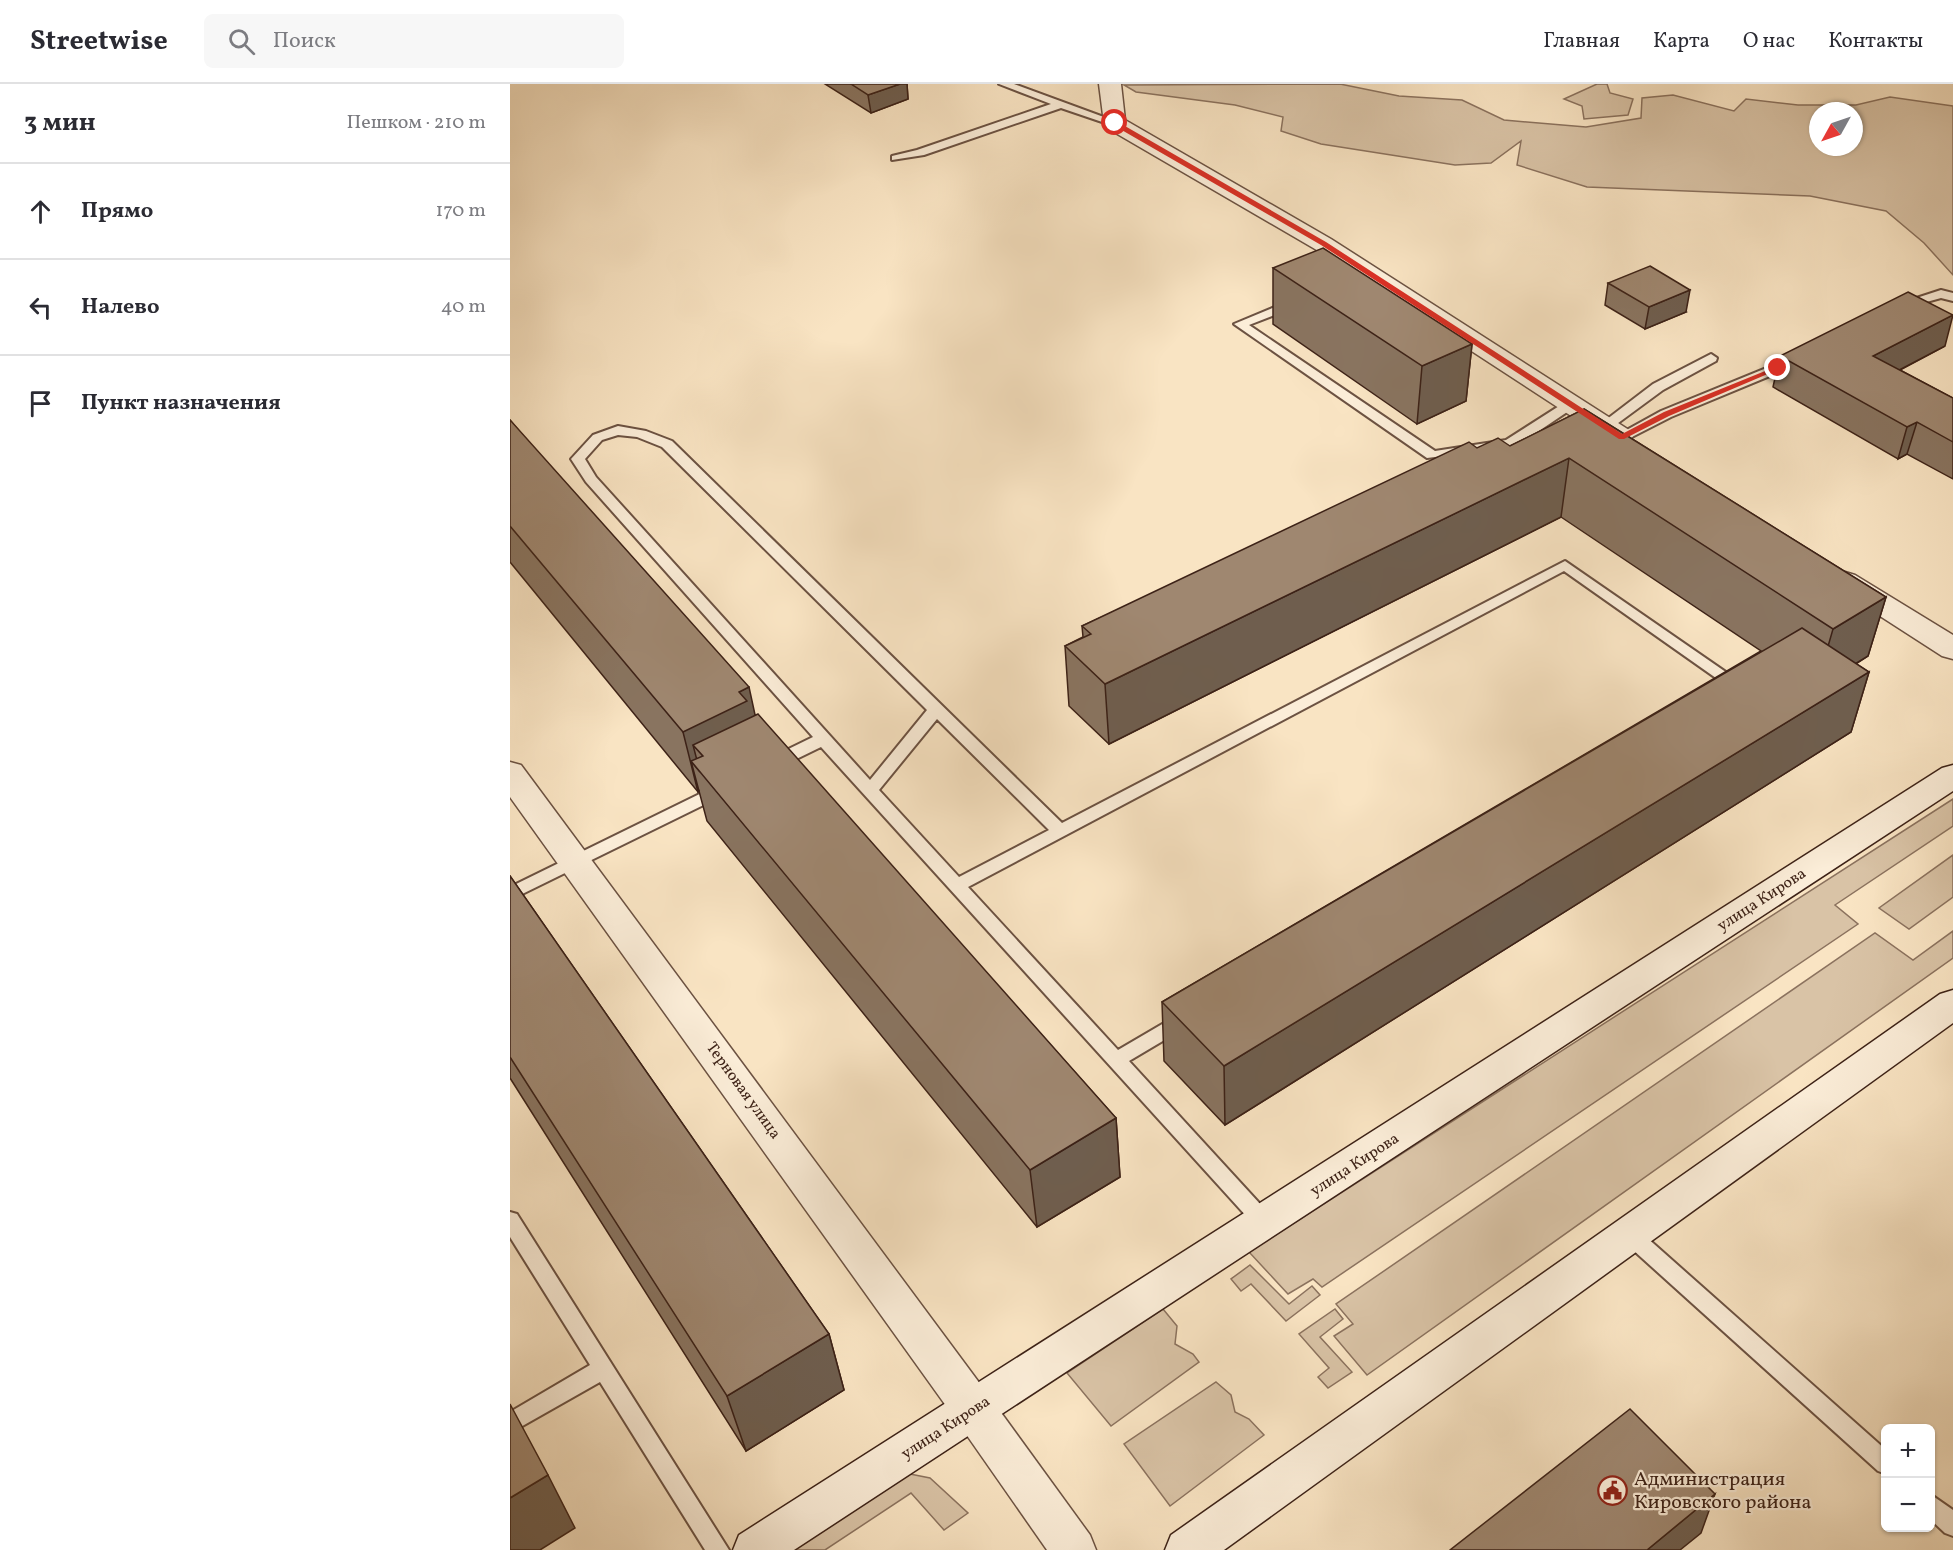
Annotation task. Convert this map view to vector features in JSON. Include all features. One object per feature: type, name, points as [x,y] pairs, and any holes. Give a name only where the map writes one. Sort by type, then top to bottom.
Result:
[{"type":"street","points":[[1110,84],[1115,123],[1572,404],[1647,454]]},
{"type":"street","points":[[1826,569],[1953,649]]},
{"type":"street","name":"Терновая улица","points":[[510,773],[1074,1550]]},
{"type":"street","name":"улица Кирова","points":[[755,1550],[1265,1223],[1953,776]]},
{"type":"street","points":[[1187,1550],[1953,1004]]},
{"type":"lane","points":[[1004,84],[1115,123]]},
{"type":"lane","points":[[896,158],[920,153],[1061,104]]},
{"type":"lane","points":[[1887,315],[1903,303],[1941,294],[1953,297]]},
{"type":"lane","points":[[1311,296],[1240,324],[1432,455],[1510,444],[1572,404]]},
{"type":"lane","points":[[1613,431],[1666,414],[1809,354]]},
{"type":"lane","points":[[1613,431],[1658,387],[1711,358]]},
{"type":"lane","points":[[1060,831],[953,723],[936,710],[667,444],[636,430],[611,431],[589,442],[578,459],[591,479],[870,791],[1265,1223]]},
{"type":"lane","points":[[957,885],[1565,565],[1740,688],[1720,700]]},
{"type":"lane","points":[[870,791],[936,710]]},
{"type":"lane","points":[[762,769],[823,739]]},
{"type":"lane","points":[[510,894],[741,779]]},
{"type":"lane","points":[[1116,1060],[1198,1011]]},
{"type":"lane","points":[[510,1220],[718,1550]]},
{"type":"lane","points":[[1629,1234],[1881,1460]]},
{"type":"lane","points":[[510,1423],[603,1368]]},
{"type":"lane","points":[[1935,1509],[1953,1525]]},
{"type":"shaded area","points":[[1340,84],[1399,96],[1462,100],[1504,120],[1586,127],[1641,118],[1642,98],[1673,95],[1734,111],[1746,99],[1809,105],[1809,156],[1863,156],[1863,103],[1890,97],[1953,106],[1953,275],[1924,243],[1886,211],[1810,196],[1587,187],[1517,165],[1521,141],[1491,163],[1455,165],[1321,144],[1281,131],[1283,117],[1235,105],[1136,92],[1124,85]]},
{"type":"shaded area","points":[[1597,84],[1607,84],[1610,93],[1633,99],[1628,115],[1584,119],[1582,106],[1564,99]]},
{"type":"shaded area","points":[[1953,799],[1953,826],[1835,905],[1858,924],[1322,1287],[1313,1279],[1288,1294],[1249,1252]]},
{"type":"shaded area","points":[[1953,855],[1953,897],[1909,929],[1879,908]]},
{"type":"shaded area","points":[[1953,931],[1953,958],[1367,1375],[1334,1336],[1353,1324],[1336,1304],[1875,933],[1913,960]]},
{"type":"shaded area","points":[[1250,1265],[1289,1304],[1312,1286],[1320,1295],[1286,1321],[1251,1284],[1241,1291],[1231,1279]]},
{"type":"shaded area","points":[[1163,1309],[1177,1326],[1175,1344],[1193,1354],[1199,1362],[1111,1426],[1067,1373]]},
{"type":"shaded area","points":[[1335,1309],[1343,1319],[1320,1337],[1352,1372],[1328,1388],[1318,1377],[1329,1368],[1299,1334]]},
{"type":"shaded area","points":[[1216,1382],[1231,1395],[1235,1412],[1249,1419],[1264,1435],[1170,1506],[1124,1444]]},
{"type":"shaded area","points":[[910,1474],[930,1478],[968,1513],[944,1530],[911,1493],[825,1550],[791,1550]]},
{"type":"building","points":[[851,84],[900,84],[868,95]]},
{"type":"building","points":[[1323,248],[1472,344],[1422,366],[1273,268]]},
{"type":"building","points":[[1650,266],[1690,290],[1649,307],[1608,283]]},
{"type":"building","points":[[1908,292],[1953,315],[1873,356],[1953,398],[1953,442],[1917,422],[1907,427],[1780,356]]},
{"type":"building","points":[[1584,409],[1886,597],[1833,629],[1569,458],[1105,684],[1065,646],[1091,634],[1082,626],[1469,442],[1477,448],[1498,438],[1510,446]]},
{"type":"building","points":[[510,420],[749,687],[739,692],[747,701],[683,732],[510,526]]},
{"type":"building","points":[[1802,628],[1869,672],[1224,1066],[1162,1002]]},
{"type":"building","points":[[758,714],[1116,1118],[1030,1170],[691,761],[703,756],[693,745]]},
{"type":"building","points":[[510,876],[829,1334],[727,1396],[510,1057]]},
{"type":"building","points":[[510,1404],[548,1475],[510,1498]]},
{"type":"building","points":[[1630,1409],[1715,1494],[1647,1550],[1450,1550]]},
{"type":"place","name":"Администрация Кировского района","points":[[1613,1491]]},
{"type":"route","points":[[1115,123],[1323,244],[1622,437],[1666,414],[1778,368]]}]
